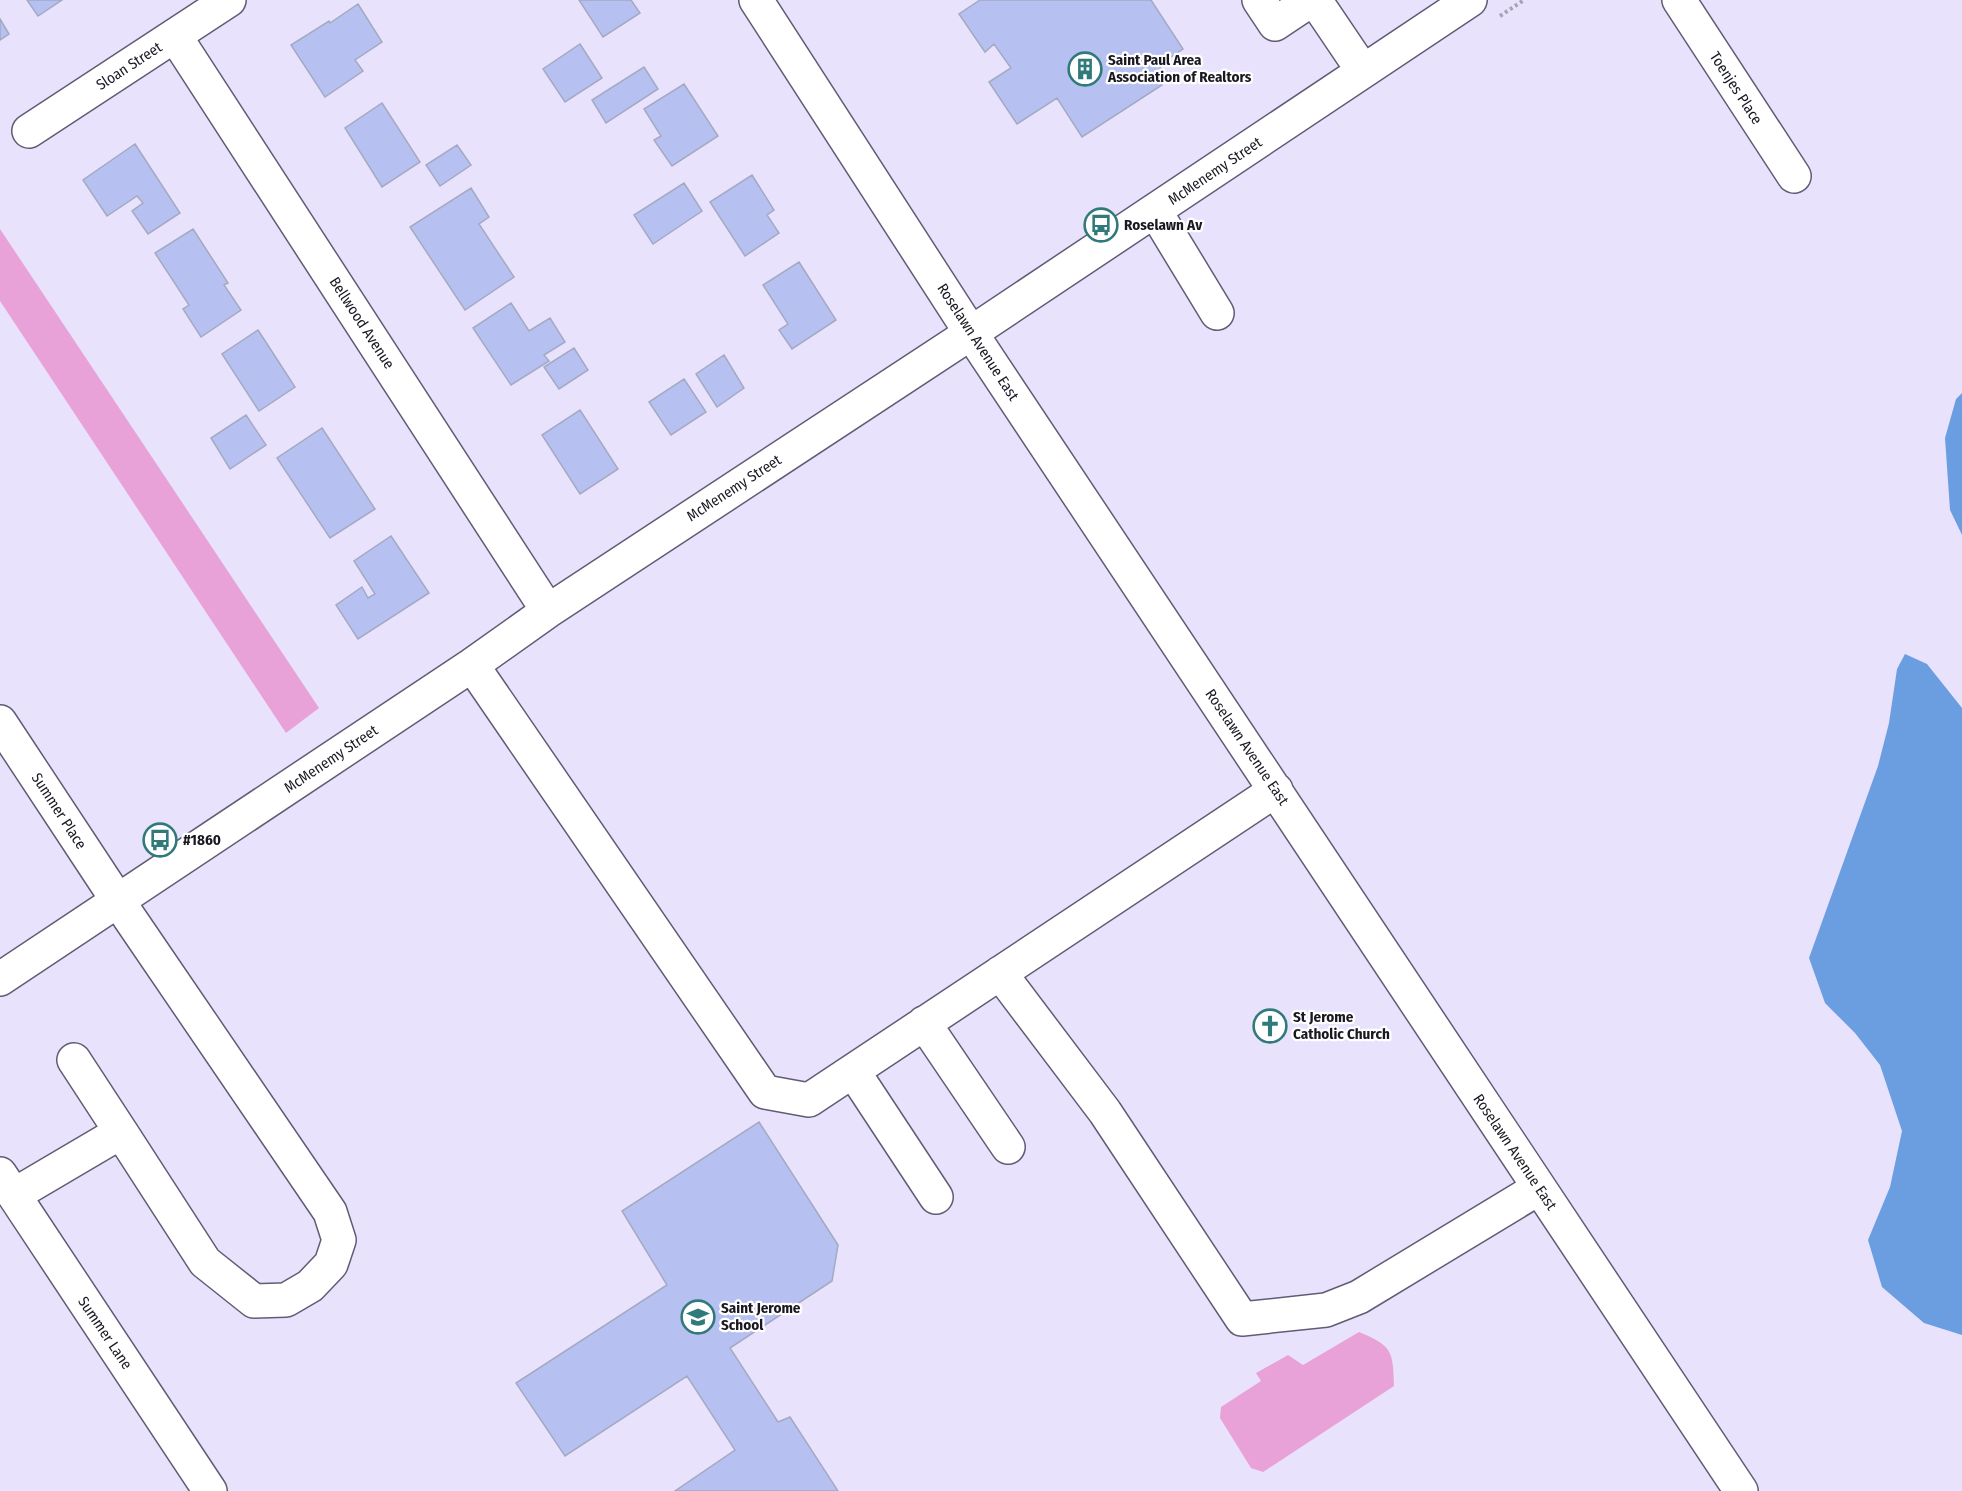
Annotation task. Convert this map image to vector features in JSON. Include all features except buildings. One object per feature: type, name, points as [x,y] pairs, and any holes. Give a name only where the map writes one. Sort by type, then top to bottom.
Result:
[{"type":"street","name":"Sloan Street","points":[[29,131],[229,0]]},
{"type":"street","points":[[1259,0],[1275,24],[1313,0],[1363,71]]},
{"type":"street","name":"McMenemy Street","points":[[0,979],[471,665],[548,611],[971,333],[1470,0]]},
{"type":"street","name":"Toenjes Place","points":[[1679,0],[1794,176]]},
{"type":"street","name":"Roselawn Avenue East","points":[[760,1],[971,333],[1741,1491]]},
{"type":"street","name":"Bellwood Avenue","points":[[175,36],[548,611]]},
{"type":"street","points":[[1155,211],[1217,313]]},
{"type":"street","points":[[471,665],[765,1092],[809,1100],[1275,790]]},
{"type":"street","name":"Summer Place","points":[[0,722],[118,901],[330,1212],[339,1240],[331,1264],[310,1286],[286,1300],[254,1301],[205,1262],[74,1060]]},
{"type":"street","points":[[1000,973],[1105,1112],[1242,1319],[1326,1310],[1359,1297],[1539,1188]]},
{"type":"street","points":[[924,1023],[1008,1147]]},
{"type":"street","points":[[853,1071],[936,1197]]},
{"type":"street","points":[[7,1185],[121,1132]]},
{"type":"street","name":"Summer Lane","points":[[7,1185],[210,1491]]},
{"type":"shaded area","points":[[0,229],[319,708],[286,733],[0,301]]},
{"type":"shaded area","points":[[1359,1332],[1378,1341],[1388,1351],[1393,1364],[1394,1386],[1263,1472],[1251,1468],[1220,1418],[1221,1407],[1261,1381],[1256,1373],[1288,1355],[1303,1365]]},
{"type":"water","points":[[1962,393],[1962,535],[1950,510],[1945,438],[1956,399]]},
{"type":"water","points":[[1905,654],[1927,664],[1962,708],[1962,1335],[1924,1323],[1882,1287],[1868,1240],[1890,1187],[1902,1131],[1880,1065],[1855,1033],[1825,1003],[1809,958],[1878,766],[1889,723],[1897,669]]},
{"type":"place","name":"Saint Paul Area Association of Realtors","points":[[1085,69]]},
{"type":"place","name":"Roselawn Av","points":[[1101,225]]},
{"type":"place","name":"#1860","points":[[160,840]]},
{"type":"place","name":"St Jerome Catholic Church","points":[[1270,1026]]},
{"type":"place","name":"Saint Jerome School","points":[[698,1317]]}]
